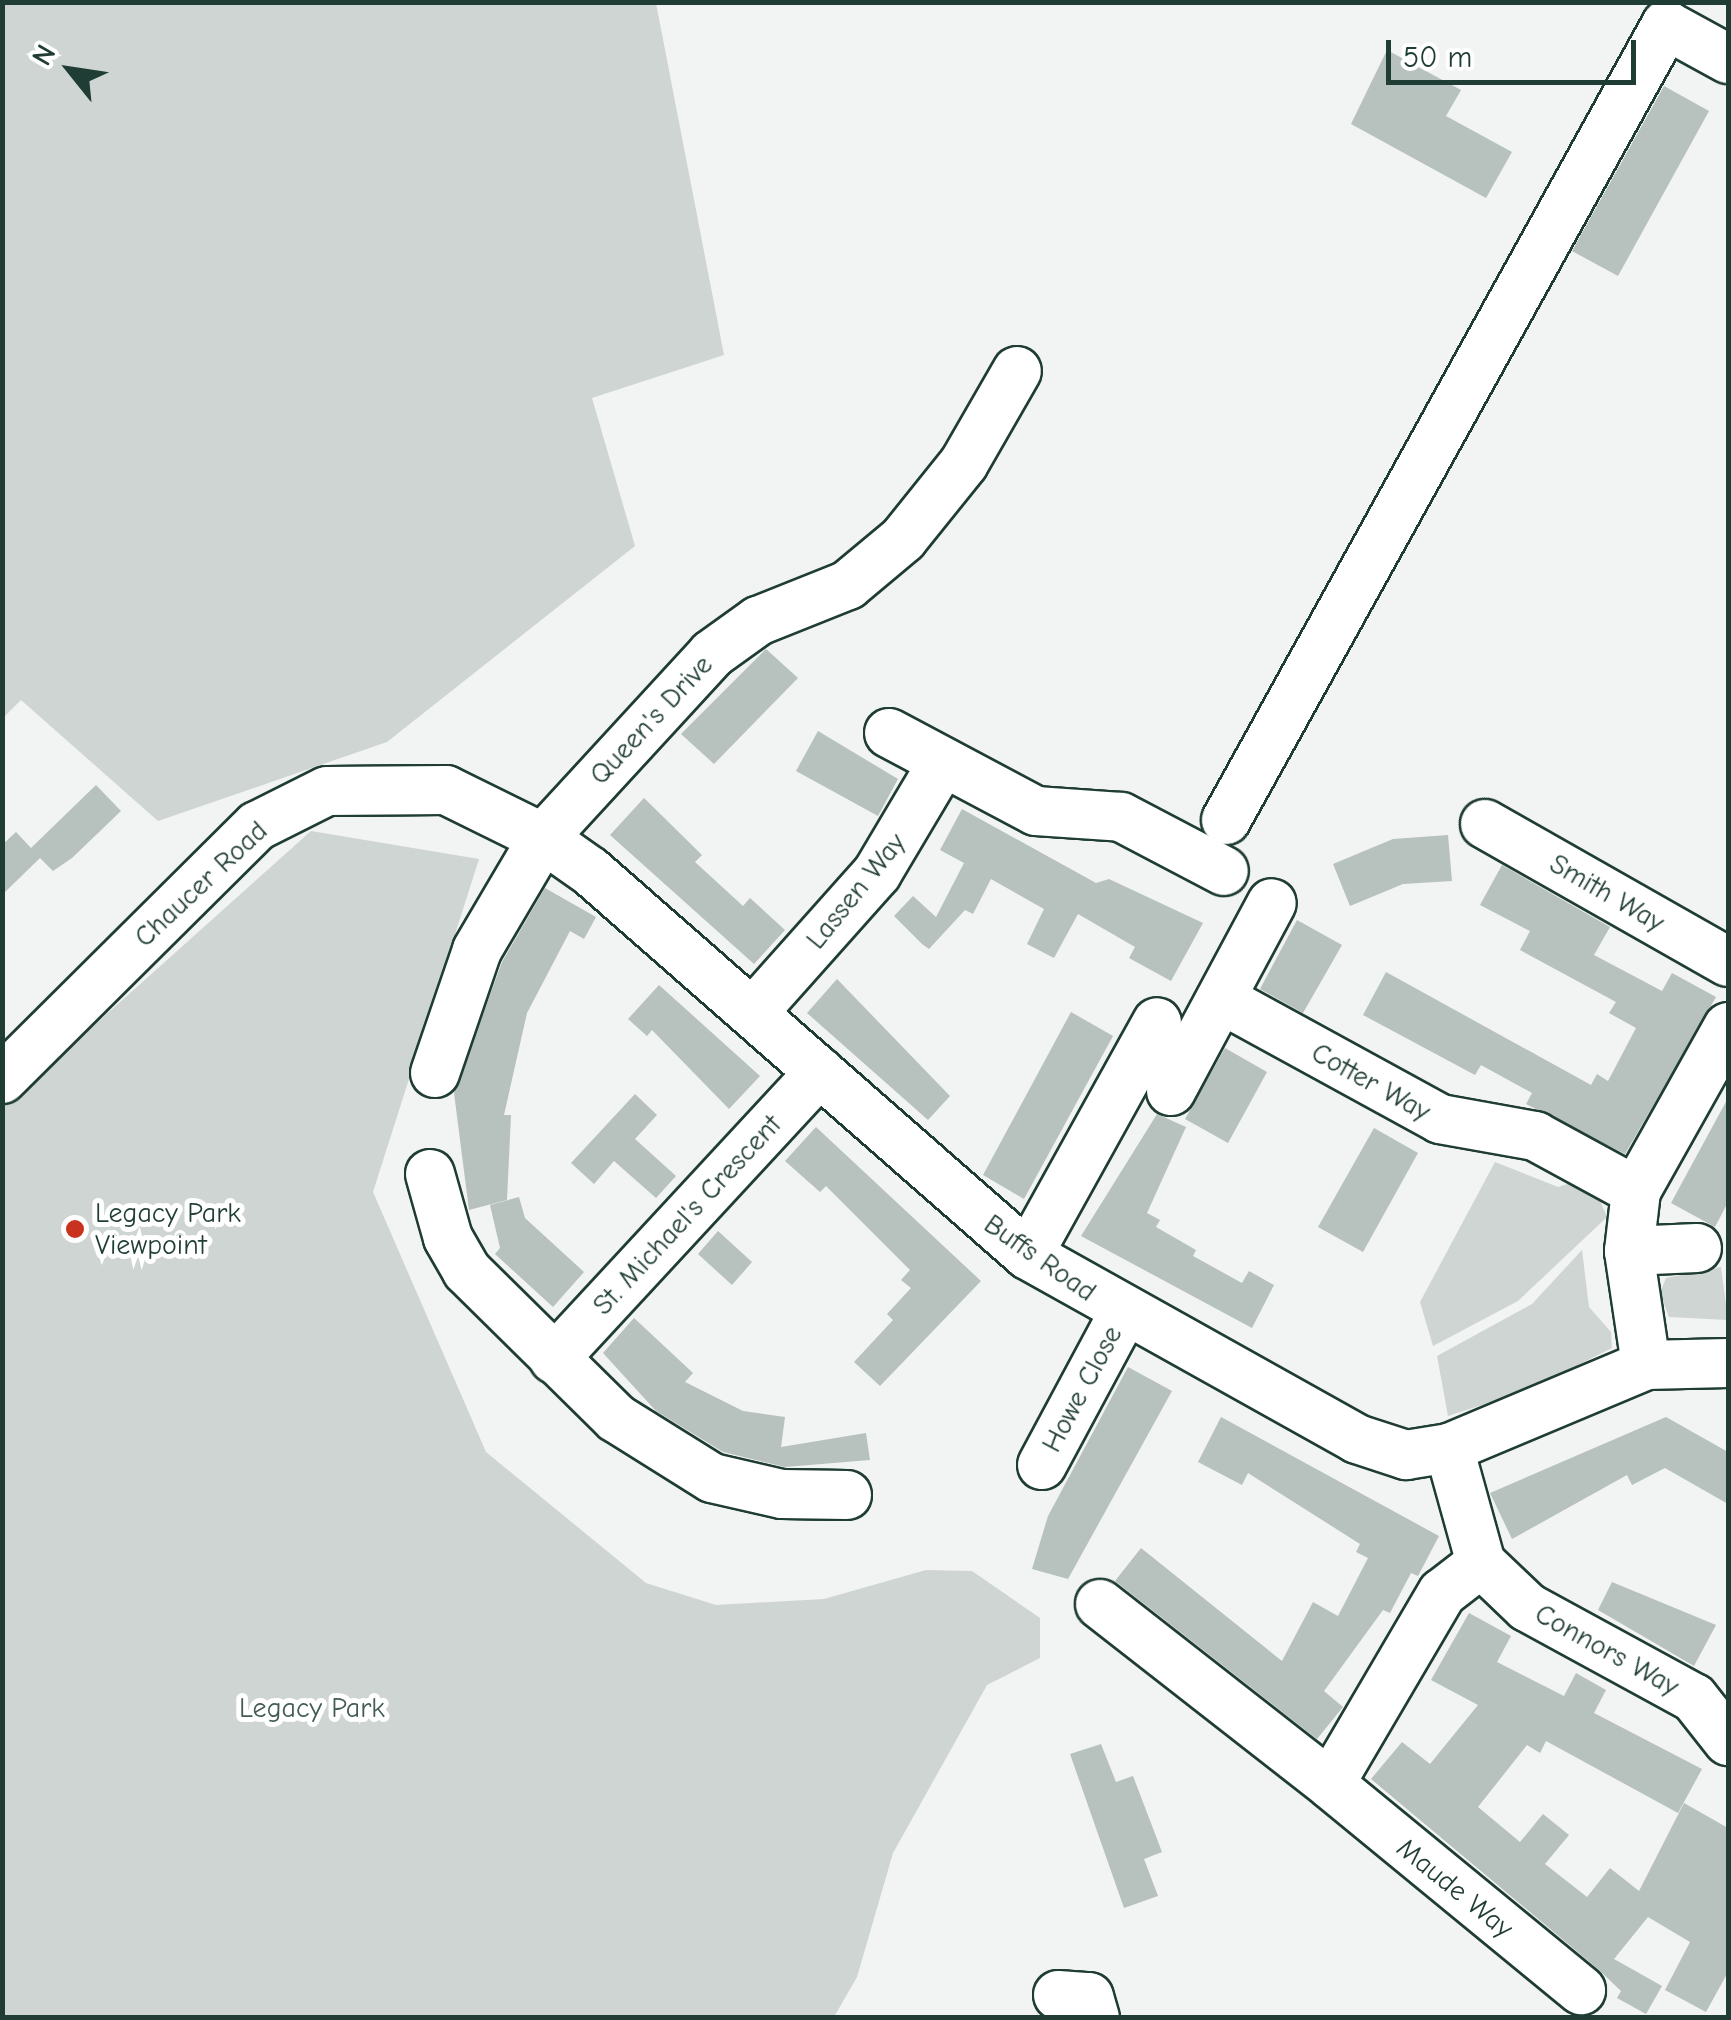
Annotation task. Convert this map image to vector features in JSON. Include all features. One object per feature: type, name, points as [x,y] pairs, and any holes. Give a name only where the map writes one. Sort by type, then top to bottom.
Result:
[{"type":"street","points":[[1226,820],[1666,25],[1728,59]]},
{"type":"street","name":"Queen's Drive","points":[[435,1073],[477,950],[543,838],[712,654],[758,622],[848,585],[903,540],[954,477],[1017,370]]},
{"type":"street","points":[[889,733],[1036,811],[1121,817],[1224,871]]},
{"type":"street","name":"Lassen Way","points":[[755,1010],[877,873],[943,762]]},
{"type":"street","name":"Buffs Road","points":[[446,790],[543,838],[755,1010],[1028,1256],[1122,1314],[1383,1450],[1449,1448],[1646,1365],[1686,1358],[1728,1363]]},
{"type":"street","name":"Chaucer Road","points":[[2,1078],[257,826],[326,791],[446,790]]},
{"type":"street","name":"Smith Way","points":[[1485,824],[1728,962]]},
{"type":"street","points":[[1170,1092],[1272,903]]},
{"type":"street","name":"Cotter Way","points":[[1220,999],[1440,1119],[1535,1136],[1636,1190]]},
{"type":"street","points":[[1028,1256],[1156,1022]]},
{"type":"street","points":[[1646,1365],[1629,1251],[1636,1190],[1728,1027]]},
{"type":"street","name":"St. Michael's Crescent","points":[[554,1359],[820,1072]]},
{"type":"street","points":[[430,1174],[448,1238],[467,1271],[616,1418],[712,1478],[782,1494],[847,1494]]},
{"type":"street","points":[[1629,1251],[1697,1248]]},
{"type":"street","name":"Howe Close","points":[[1042,1465],[1122,1314]]},
{"type":"street","points":[[1330,1784],[1442,1593],[1480,1563],[1449,1448]]},
{"type":"street","name":"Connors Way","points":[[1480,1563],[1527,1607],[1694,1698],[1728,1741]]},
{"type":"street","name":"Maude Way","points":[[1100,1604],[1330,1784],[1581,1990]]},
{"type":"green space","points":[[3,2],[656,3],[724,355],[592,398],[635,546],[387,742],[158,821],[21,700],[3,718]]},
{"type":"green space","name":"Legacy Park","points":[[311,831],[479,859],[373,1192],[486,1452],[646,1583],[716,1605],[824,1599],[926,1570],[972,1571],[1040,1618],[1040,1658],[987,1685],[893,1853],[857,1977],[834,2017],[3,2017],[3,1107]]},
{"type":"green space","points":[[1495,1162],[1558,1187],[1574,1182],[1599,1198],[1607,1217],[1518,1301],[1433,1346],[1420,1302]]},
{"type":"green space","points":[[1582,1250],[1589,1307],[1611,1332],[1612,1348],[1528,1390],[1448,1416],[1437,1356],[1532,1304]]},
{"type":"green space","points":[[1721,1267],[1728,1320],[1669,1317],[1660,1293],[1666,1278]]},
{"type":"building","points":[[1387,50],[1461,90],[1446,116],[1512,152],[1486,198],[1351,124]]},
{"type":"building","points":[[1664,86],[1709,111],[1618,276],[1572,251]]},
{"type":"building","points":[[766,649],[798,678],[714,764],[681,734]]},
{"type":"building","points":[[818,731],[898,779],[878,816],[796,771]]},
{"type":"building","points":[[96,785],[121,811],[72,858],[53,871],[40,858],[2,895],[2,845],[16,832],[31,848]]},
{"type":"building","points":[[644,798],[702,855],[695,862],[743,906],[750,898],[785,930],[754,964],[610,835]]},
{"type":"building","points":[[962,809],[1096,883],[1109,879],[1203,923],[1171,981],[1129,958],[1135,947],[1078,914],[1054,958],[1027,944],[1044,909],[991,879],[973,914],[965,910],[929,949],[922,944],[894,916],[913,896],[936,917],[964,863],[940,850]]},
{"type":"building","points":[[1448,835],[1452,881],[1403,884],[1350,906],[1333,864],[1393,839]]},
{"type":"building","points":[[1502,865],[1610,927],[1594,955],[1662,991],[1672,973],[1716,997],[1625,1154],[1526,1104],[1532,1093],[1481,1065],[1475,1075],[1363,1015],[1386,972],[1591,1085],[1597,1074],[1608,1081],[1636,1028],[1609,1013],[1616,1002],[1520,950],[1530,931],[1480,905]]},
{"type":"building","points":[[545,888],[596,917],[584,939],[570,931],[527,1013],[504,1115],[511,1115],[507,1200],[469,1210],[454,1093],[502,962]]},
{"type":"building","points":[[1297,920],[1342,945],[1303,1013],[1260,989]]},
{"type":"building","points":[[837,979],[950,1096],[928,1120],[807,1013]]},
{"type":"building","points":[[659,985],[760,1076],[729,1109],[652,1030],[647,1036],[628,1019]]},
{"type":"building","points":[[1071,1012],[1113,1036],[1024,1199],[983,1175]]},
{"type":"building","points":[[1225,1048],[1267,1072],[1228,1143],[1185,1119]]},
{"type":"building","points":[[635,1094],[657,1115],[635,1139],[676,1176],[656,1198],[614,1161],[594,1184],[571,1163]]},
{"type":"building","points":[[1728,1098],[1728,1202],[1715,1227],[1671,1203]]},
{"type":"building","points":[[1157,1114],[1186,1127],[1147,1213],[1160,1220],[1156,1227],[1196,1250],[1193,1256],[1242,1283],[1249,1271],[1274,1285],[1252,1328],[1081,1236]]},
{"type":"building","points":[[816,1127],[981,1281],[880,1386],[854,1362],[893,1320],[887,1314],[911,1288],[901,1280],[910,1270],[826,1186],[820,1192],[785,1161]]},
{"type":"building","points":[[1374,1128],[1418,1153],[1363,1252],[1318,1227]]},
{"type":"building","points":[[519,1197],[525,1218],[584,1272],[553,1307],[495,1254],[500,1248],[490,1205]]},
{"type":"building","points":[[718,1231],[752,1262],[732,1285],[698,1254]]},
{"type":"building","points":[[634,1318],[693,1373],[685,1382],[743,1411],[785,1417],[781,1447],[866,1433],[870,1460],[785,1467],[723,1452],[656,1411],[603,1353]]},
{"type":"building","points":[[1128,1367],[1172,1391],[1068,1579],[1032,1569],[1048,1516]]},
{"type":"building","points":[[1221,1417],[1439,1536],[1418,1576],[1411,1573],[1390,1613],[1383,1610],[1324,1691],[1343,1707],[1317,1739],[1115,1581],[1141,1548],[1282,1661],[1313,1602],[1338,1616],[1368,1558],[1356,1552],[1360,1544],[1248,1473],[1242,1485],[1198,1462]]},
{"type":"building","points":[[1666,1417],[1728,1452],[1728,1504],[1665,1468],[1632,1485],[1627,1475],[1512,1539],[1490,1493]]},
{"type":"building","points":[[1612,1582],[1716,1625],[1694,1666],[1598,1610]]},
{"type":"building","points":[[1469,1613],[1511,1636],[1497,1662],[1564,1696],[1576,1673],[1606,1690],[1594,1713],[1702,1769],[1678,1813],[1546,1741],[1540,1753],[1527,1745],[1478,1807],[1520,1842],[1543,1814],[1569,1835],[1545,1864],[1587,1897],[1610,1868],[1639,1891],[1684,1803],[1728,1828],[1728,1972],[1706,2012],[1665,1990],[1690,1942],[1648,1917],[1614,1959],[1662,1986],[1646,2014],[1617,1998],[1621,1991],[1598,1969],[1371,1779],[1402,1742],[1430,1764],[1478,1705],[1431,1680]]},
{"type":"building","points":[[1101,1744],[1116,1782],[1133,1776],[1162,1852],[1144,1859],[1158,1896],[1124,1908],[1070,1754]]},
{"type":"place","name":"Legacy Park Viewpoint","points":[[75,1229]]}]
